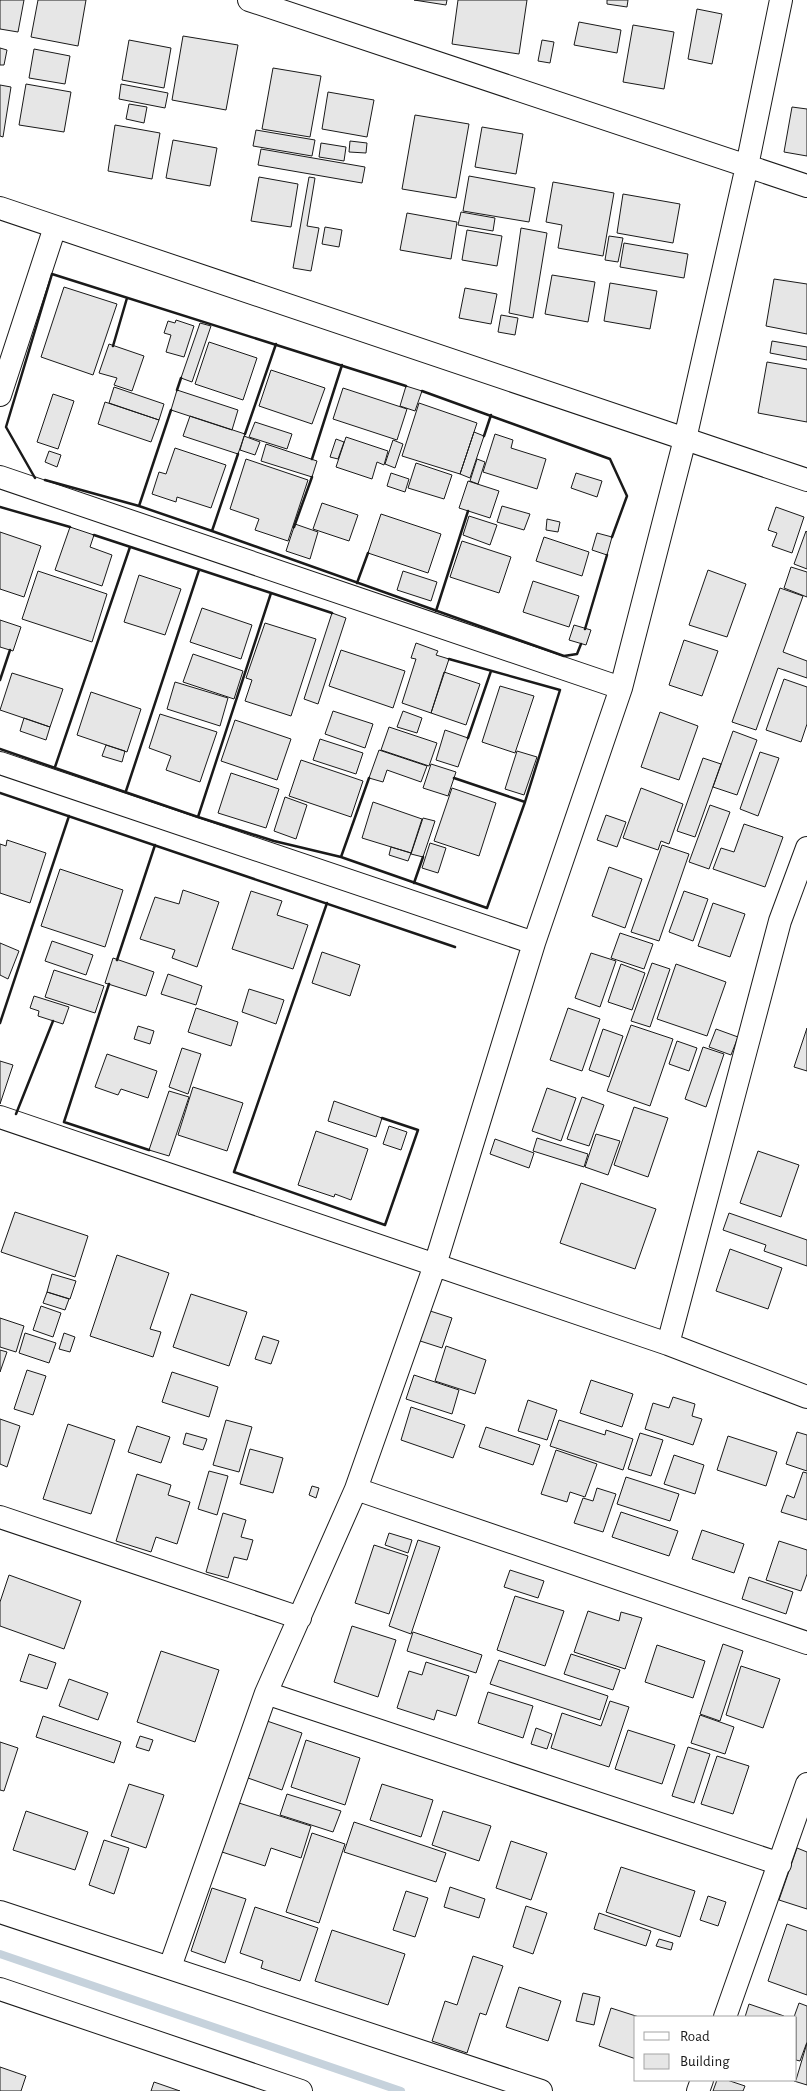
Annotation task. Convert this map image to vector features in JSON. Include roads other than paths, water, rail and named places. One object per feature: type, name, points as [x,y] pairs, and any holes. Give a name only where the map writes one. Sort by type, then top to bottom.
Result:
[{"type":"street","points":[[249,0],[807,186]]},
{"type":"street","points":[[170,1967],[266,1693],[356,1488],[435,1265],[534,943],[621,688],[685,439],[747,166],[781,0]]},
{"type":"street","points":[[0,208],[807,480]]},
{"type":"street","points":[[0,395],[55,227]]},
{"type":"street","points":[[0,477],[621,688]]},
{"type":"street","points":[[0,763],[534,943]]},
{"type":"street","points":[[668,1344],[780,921],[807,848]]},
{"type":"street","points":[[0,1117],[668,1344],[807,1397]]},
{"type":"street","points":[[356,1488],[807,1643]]},
{"type":"street","points":[[0,1517],[300,1618]]},
{"type":"street","points":[[266,1693],[780,1864]]},
{"type":"street","points":[[725,2016],[807,1784]]},
{"type":"street","points":[[0,1912],[541,2091]]},
{"type":"street","points":[[0,1989],[301,2091]]},
{"type":"waterway","points":[[0,1954],[401,2091]]}]
